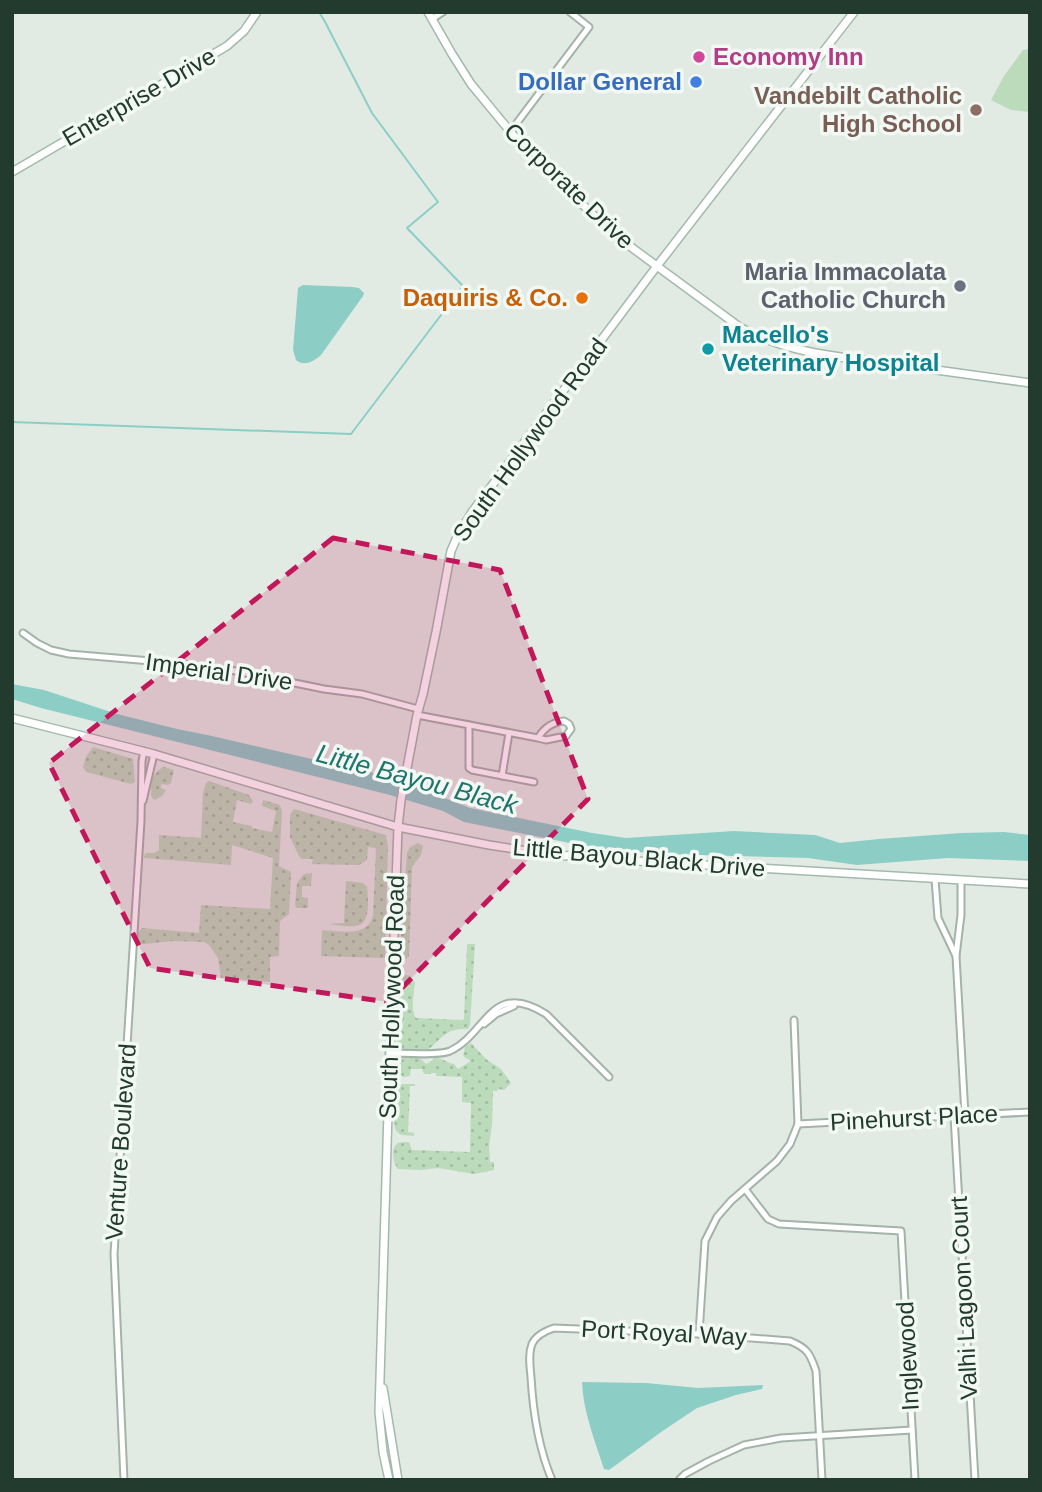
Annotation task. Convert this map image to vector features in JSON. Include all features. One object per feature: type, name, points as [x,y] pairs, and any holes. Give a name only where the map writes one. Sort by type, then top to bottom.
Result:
[{"type":"main road","name":"Enterprise Drive","points":[[12,172],[227,46],[244,31],[257,12]]},
{"type":"main road","name":"South Hollywood Road","points":[[389,1480],[379,1412],[398,827],[417,712],[423,694],[451,551],[472,512],[657,266],[854,12]]},
{"type":"main road","name":"Corporate Drive","points":[[430,16],[471,84],[523,147],[612,233],[741,328],[761,339],[834,356],[1030,383]]},
{"type":"main road","name":"Little Bayou Black Drive","points":[[12,719],[144,751],[398,827],[489,845],[559,856],[586,855],[637,861],[1030,884]]},
{"type":"main road","name":"South Hollywood Road","points":[[381,1366],[398,1480]]},
{"type":"street","points":[[430,16],[443,12]]},
{"type":"street","points":[[510,132],[589,27],[570,12]]},
{"type":"street","name":"Imperial Drive","points":[[23,633],[51,650],[69,654],[236,671],[362,694],[417,712],[538,738]]},
{"type":"street","points":[[564,721],[571,729],[566,736],[546,740],[538,738],[555,722],[564,721]]},
{"type":"street","points":[[469,725],[472,770],[534,782]]},
{"type":"street","points":[[502,776],[509,733]]},
{"type":"street","name":"Venture Boulevard","points":[[124,1480],[114,1254],[144,751]]},
{"type":"street","name":"Venture Boulevard","points":[[142,804],[154,754]]},
{"type":"street","points":[[935,879],[939,918],[956,956]]},
{"type":"street","points":[[961,880],[961,915],[956,956],[965,1115]]},
{"type":"street","points":[[389,1053],[446,1053],[456,1048],[496,1014],[520,1003],[546,1014],[609,1077]]},
{"type":"street","points":[[699,1334],[705,1241],[717,1217],[731,1201],[777,1161],[790,1144],[798,1124],[794,1020]]},
{"type":"street","name":"Pinehurst Place","points":[[798,1124],[1030,1112]]},
{"type":"street","name":"Valhi Lagoon Court","points":[[954,1116],[975,1480]]},
{"type":"street","name":"Inglewood","points":[[745,1189],[768,1219],[779,1224],[901,1231],[915,1480]]},
{"type":"street","name":"Port Royal Way","points":[[552,1480],[543,1458],[532,1406],[530,1356],[533,1342],[542,1332],[554,1328],[790,1340],[801,1346],[811,1355],[816,1371],[822,1480]]},
{"type":"street","points":[[679,1480],[709,1461],[744,1445],[781,1438],[912,1430]]},
{"type":"highlighted area","points":[[333,538],[500,570],[588,799],[388,1002],[150,968],[49,763]]},
{"type":"green space","points":[[1028,49],[1030,112],[1011,110],[991,100],[1004,76],[1023,50]]},
{"type":"green space","points":[[93,747],[133,759],[135,782],[131,784],[86,772],[83,767]]},
{"type":"green space","points":[[164,767],[174,770],[171,783],[161,784],[161,788],[166,790],[155,800],[152,798],[152,780],[156,772]]},
{"type":"green space","points":[[209,781],[249,795],[253,801],[251,804],[237,800],[233,822],[272,832],[276,811],[262,806],[263,800],[280,805],[282,811],[279,866],[291,872],[289,914],[280,921],[279,956],[270,957],[270,982],[221,978],[218,958],[204,942],[141,944],[137,940],[142,928],[199,933],[201,905],[270,909],[273,858],[232,845],[231,865],[144,856],[159,850],[159,835],[201,838],[203,793]]},
{"type":"green space","points":[[294,809],[386,835],[385,958],[321,956],[322,930],[352,932],[365,928],[370,923],[373,916],[376,848],[368,847],[367,860],[359,865],[312,864],[313,859],[302,859],[299,856],[290,837],[290,815]]},
{"type":"green space","points":[[418,843],[423,846],[421,855],[412,867],[409,956],[406,959],[400,950],[407,853],[410,847]]},
{"type":"green space","points":[[312,873],[311,886],[302,886],[302,897],[308,898],[308,908],[297,908],[297,883],[304,874]]},
{"type":"green space","points":[[346,881],[363,883],[367,887],[368,908],[365,919],[356,926],[329,924],[344,923]]},
{"type":"green space","points":[[467,944],[475,944],[468,1029],[450,1032],[428,1050],[400,1049],[397,1044],[400,979],[406,975],[415,983],[413,1006],[416,1018],[464,1019]]},
{"type":"green space","points":[[471,1043],[486,1059],[501,1069],[511,1083],[504,1090],[493,1091],[489,1146],[490,1162],[494,1162],[494,1170],[474,1174],[438,1168],[398,1169],[393,1152],[395,1145],[399,1143],[409,1142],[412,1150],[470,1152],[471,1103],[462,1102],[462,1077],[436,1076],[436,1073],[424,1074],[422,1069],[411,1069],[410,1076],[403,1077],[397,1070],[397,1060],[403,1056],[419,1057],[426,1064],[434,1057],[454,1064],[458,1069],[471,1061],[463,1056],[465,1047]]},
{"type":"green space","points":[[402,1084],[415,1084],[410,1086],[408,1132],[414,1133],[414,1136],[401,1135],[395,1129],[395,1092]]},
{"type":"water","points":[[303,285],[353,287],[364,293],[321,355],[306,363],[296,360],[293,350],[298,288]]},
{"type":"water","points":[[12,684],[44,690],[117,714],[177,729],[353,767],[404,782],[470,808],[592,833],[626,838],[734,831],[815,835],[840,843],[1004,832],[1030,835],[1030,861],[948,858],[857,865],[808,858],[660,854],[595,848],[464,822],[443,811],[390,795],[41,708],[12,699]]},
{"type":"water","points":[[582,1382],[646,1383],[698,1388],[763,1385],[762,1389],[697,1408],[609,1470],[604,1469],[593,1437]]},
{"type":"waterway","points":[[12,422],[351,434],[463,286],[407,228],[438,202],[372,113],[319,12]]},
{"type":"place","name":"Economy Inn","points":[[699,57]]},
{"type":"place","name":"Dollar General","points":[[696,82]]},
{"type":"place","name":"Vandebilt Catholic High School","points":[[976,110]]},
{"type":"place","name":"Maria Immacolata Catholic Church","points":[[960,286]]},
{"type":"place","name":"Daquiris & Co.","points":[[582,298]]},
{"type":"place","name":"Macello's Veterinary Hospital","points":[[708,349]]},
{"type":"water label","name":"Little Bayou Black","points":[[417,779]]}]
